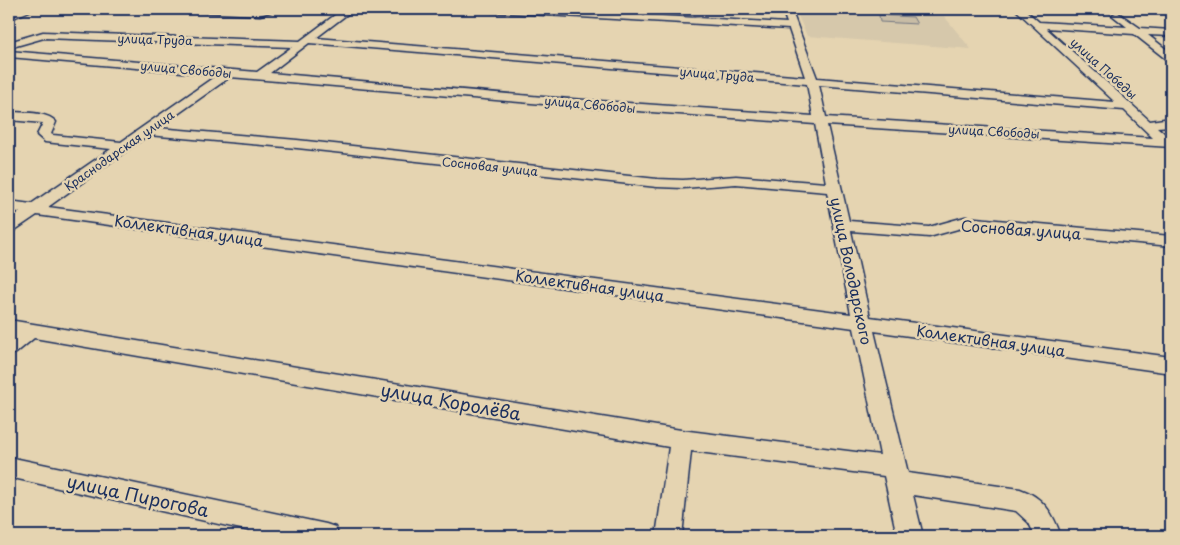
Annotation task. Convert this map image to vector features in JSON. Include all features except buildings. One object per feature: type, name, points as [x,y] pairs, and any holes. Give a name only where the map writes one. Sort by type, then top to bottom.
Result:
[{"type":"street","points":[[9,17],[29,9]]},
{"type":"street","points":[[198,9],[260,12],[274,9]]},
{"type":"street","points":[[261,75],[347,9],[392,9]]},
{"type":"street","points":[[492,9],[794,26]]},
{"type":"street","name":"улица Володарского","points":[[787,9],[812,81],[862,323],[910,536]]},
{"type":"street","name":"улица Победы","points":[[1019,9],[1146,125],[1170,144]]},
{"type":"street","points":[[1116,16],[1171,58]]},
{"type":"street","points":[[1037,25],[1171,33]]},
{"type":"street","name":"улица Труда","points":[[9,45],[43,35],[305,42],[1126,107]]},
{"type":"street","name":"улица Свободы","points":[[9,54],[664,110],[820,122],[1103,137],[1170,144]]},
{"type":"street","name":"Краснодарская улица","points":[[9,227],[229,72]]},
{"type":"street","points":[[9,116],[44,119],[50,122],[44,135],[50,139],[125,146]]},
{"type":"street","points":[[1146,125],[1171,122]]},
{"type":"street","name":"Сосновая улица","points":[[146,131],[297,144],[657,184],[736,180],[835,188]]},
{"type":"street","name":"Коллективная улица","points":[[9,206],[1171,365]]},
{"type":"street","name":"Сосновая улица","points":[[842,225],[929,232],[940,231],[956,222],[965,222],[1171,241]]},
{"type":"street","name":"улица Королёва","points":[[9,326],[896,475],[1020,500],[1032,506],[1040,515],[1048,536]]},
{"type":"street","points":[[9,348],[31,330]]},
{"type":"street","points":[[669,536],[681,440]]},
{"type":"street","name":"улица Пирогова","points":[[9,467],[326,536]]},
{"type":"shaded area","points":[[795,9],[836,9],[944,16],[971,49],[807,36]]},
{"type":"shaded area","points":[[879,15],[913,17],[917,24],[880,22]]}]
